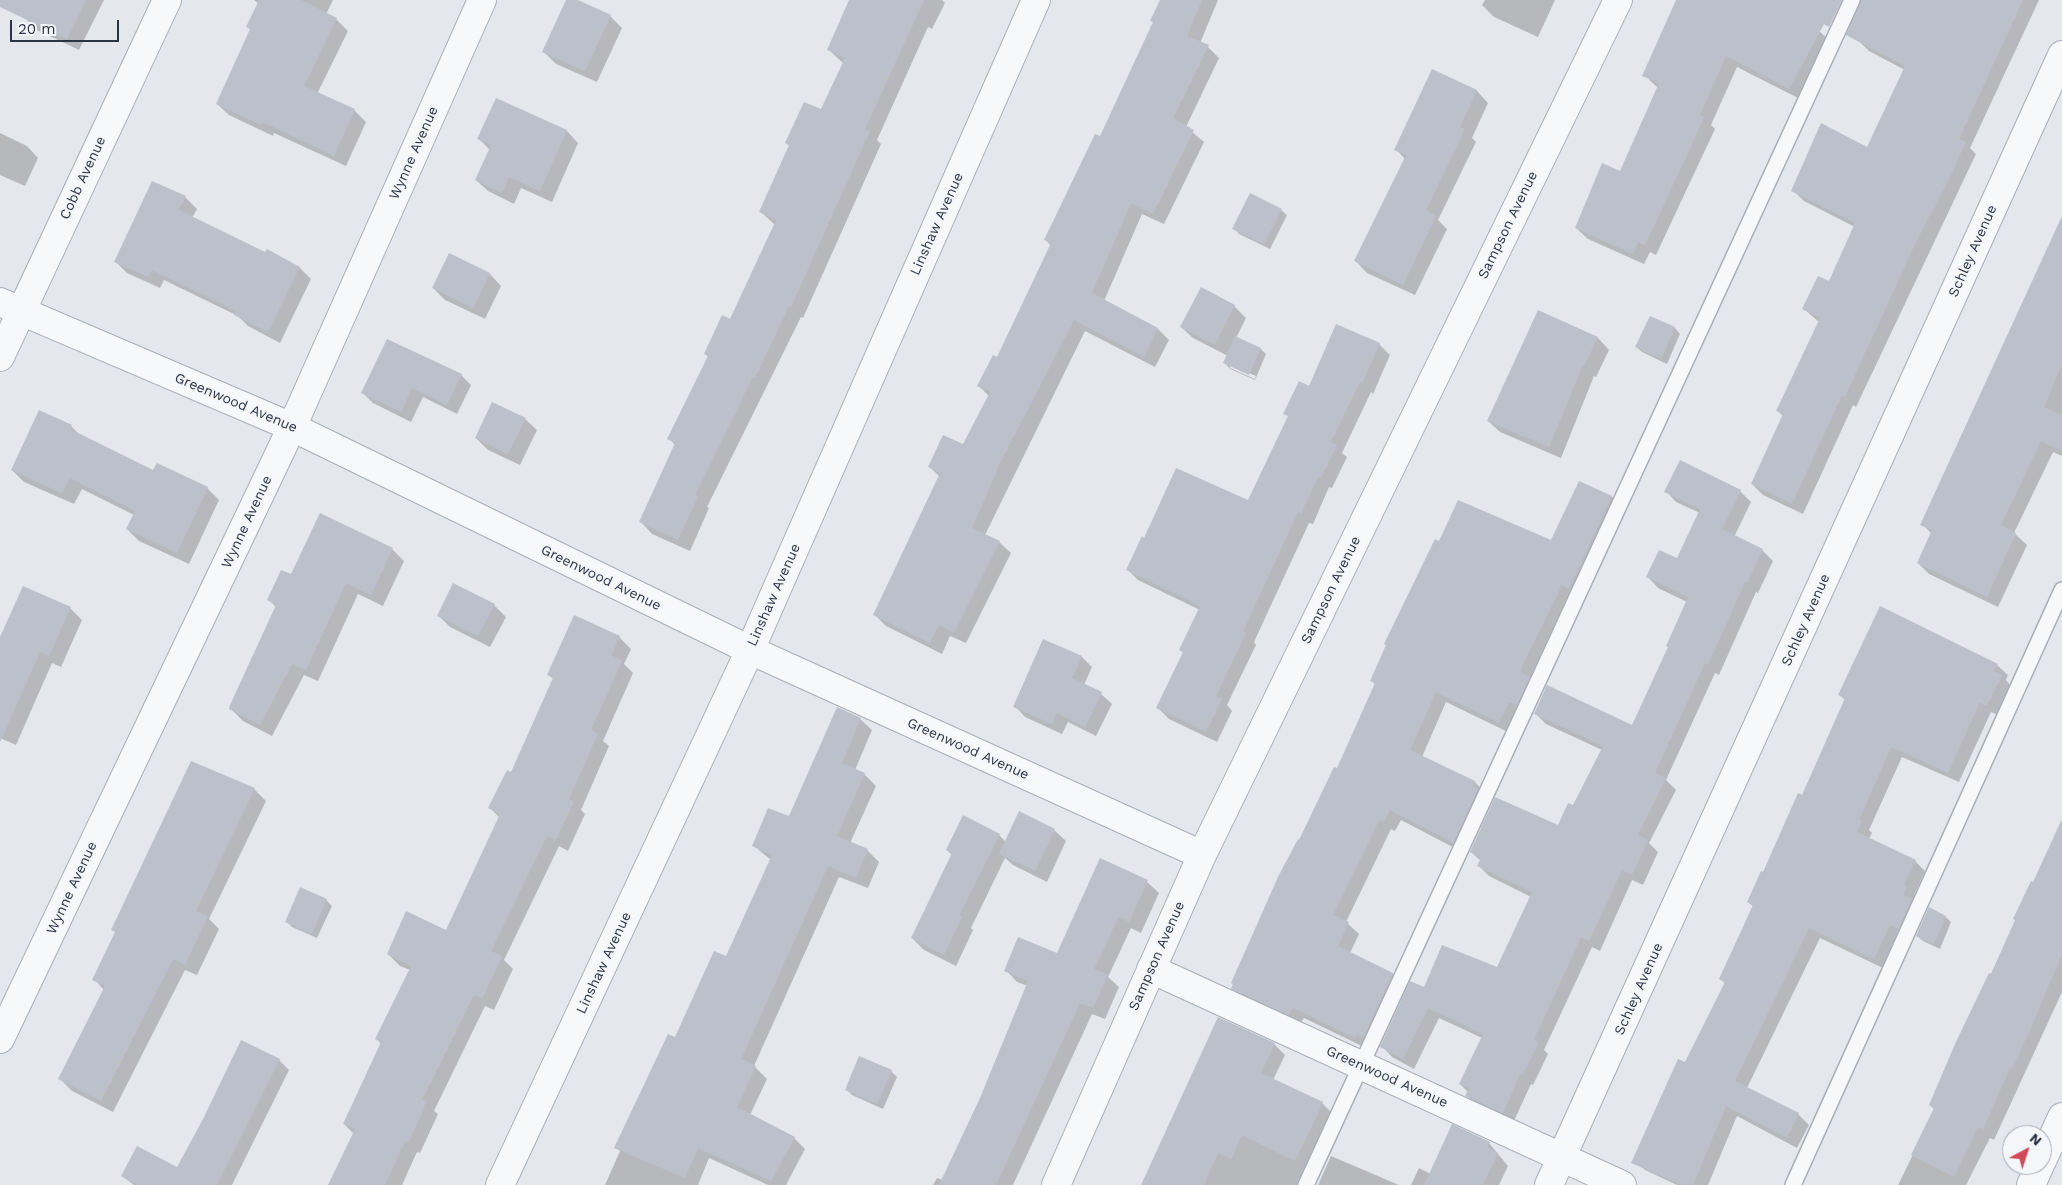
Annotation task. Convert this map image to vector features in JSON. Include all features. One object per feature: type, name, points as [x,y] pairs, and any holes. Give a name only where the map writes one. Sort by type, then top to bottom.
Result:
[{"type":"street","name":"Cobb Avenue","points":[[0,357],[10,307],[167,0]]},
{"type":"street","name":"Wynne Avenue","points":[[0,1040],[292,427],[482,0]]},
{"type":"street","name":"Linshaw Avenue","points":[[500,1185],[750,650],[1036,0]]},
{"type":"street","name":"Sampson Avenue","points":[[1056,1185],[1202,855],[1618,0]]},
{"type":"street","name":"Schley Avenue","points":[[1549,1185],[2062,55]]},
{"type":"street","name":"Greenwood Avenue","points":[[10,307],[292,427],[750,650],[1202,855]]},
{"type":"street","name":"Greenwood Avenue","points":[[1151,969],[1622,1185]]},
{"type":"street","points":[[2052,1138],[2062,1116]]},
{"type":"lane","points":[[1306,1185],[1852,0]]},
{"type":"lane","points":[[1793,1185],[2062,590]]},
{"type":"building","points":[[0,0],[86,0],[67,39],[0,7]]},
{"type":"building","points":[[259,0],[301,0],[337,18],[304,86],[355,109],[334,156],[263,122],[261,125],[216,104],[250,29],[246,27]]},
{"type":"building","points":[[566,0],[578,0],[611,15],[585,71],[542,52]]},
{"type":"building","points":[[849,0],[924,0],[865,129],[870,131],[791,307],[789,306],[755,378],[753,377],[695,495],[698,496],[678,540],[639,522],[675,443],[667,439],[708,356],[704,354],[722,315],[730,319],[776,220],[759,212],[789,145],[785,143],[804,102],[821,109],[845,58],[827,50]]},
{"type":"building","points":[[1160,0],[1202,0],[1187,36],[1209,45],[1173,118],[1194,130],[1153,214],[1131,203],[1092,293],[1158,328],[1144,357],[1074,320],[1001,461],[972,528],[1000,541],[954,633],[939,625],[930,643],[873,615],[940,473],[928,467],[943,435],[963,444],[990,392],[977,386],[993,355],[997,357],[1051,243],[1044,240],[1095,134],[1100,136],[1153,22],[1150,21]]},
{"type":"building","points":[[1676,0],[1842,0],[1829,27],[1824,24],[1789,89],[1726,56],[1700,115],[1704,117],[1645,245],[1638,242],[1633,254],[1575,228],[1602,163],[1620,171],[1659,83],[1642,76]]},
{"type":"building","points":[[1861,0],[2023,0],[1959,139],[1966,142],[1953,171],[1915,244],[1845,397],[1842,395],[1792,504],[1751,484],[1783,414],[1776,411],[1820,318],[1802,309],[1818,276],[1829,281],[1855,223],[1791,191],[1821,123],[1867,147],[1905,66],[1846,35]]},
{"type":"building","points":[[1432,69],[1477,90],[1460,127],[1465,129],[1426,210],[1436,216],[1403,285],[1354,261],[1406,155],[1394,150]]},
{"type":"building","points":[[496,98],[567,130],[540,191],[509,177],[502,193],[475,180],[491,145],[477,139]]},
{"type":"building","points":[[152,181],[186,196],[179,210],[265,252],[267,249],[300,267],[268,332],[234,315],[236,311],[152,270],[148,277],[114,262]]},
{"type":"building","points":[[1250,193],[1282,209],[1264,244],[1232,229]]},
{"type":"building","points":[[2062,216],[2062,364],[2044,407],[2062,415],[2062,451],[2041,441],[2001,525],[2016,533],[1987,597],[1917,563],[1932,530],[1920,525]]},
{"type":"building","points":[[449,253],[490,273],[473,308],[432,288]]},
{"type":"building","points":[[1201,287],[1235,305],[1215,345],[1180,327]]},
{"type":"building","points":[[1538,310],[1598,337],[1583,365],[1549,447],[1487,421]]},
{"type":"building","points":[[1650,316],[1675,327],[1661,359],[1635,347]]},
{"type":"building","points":[[1336,324],[1380,343],[1362,383],[1360,382],[1331,442],[1337,445],[1321,478],[1318,477],[1301,514],[1298,512],[1243,631],[1246,633],[1216,696],[1222,699],[1206,732],[1156,708],[1183,652],[1179,650],[1200,606],[1126,570],[1142,536],[1144,538],[1176,468],[1248,500],[1288,416],[1283,414],[1299,381],[1309,386]]},
{"type":"building","points":[[1235,336],[1261,348],[1249,375],[1223,363]]},
{"type":"building","points":[[387,339],[462,374],[447,405],[412,388],[401,412],[361,393]]},
{"type":"building","points":[[492,402],[526,418],[508,454],[475,438]]},
{"type":"building","points":[[39,410],[72,425],[70,429],[153,470],[157,463],[208,487],[177,553],[126,529],[135,511],[70,478],[62,493],[11,470]]},
{"type":"building","points":[[1680,460],[1741,490],[1722,529],[1763,549],[1747,583],[1745,582],[1708,665],[1705,663],[1655,773],[1666,778],[1638,835],[1648,840],[1632,875],[1622,870],[1589,941],[1581,937],[1534,1040],[1539,1043],[1522,1076],[1520,1074],[1503,1113],[1465,1096],[1469,1088],[1459,1084],[1483,1034],[1428,1008],[1403,1059],[1380,1047],[1410,981],[1424,987],[1442,945],[1497,967],[1532,892],[1477,866],[1481,858],[1470,852],[1495,797],[1558,825],[1568,803],[1573,805],[1603,746],[1534,714],[1547,685],[1632,725],[1668,647],[1666,646],[1688,597],[1646,577],[1659,550],[1677,558],[1700,509],[1664,492]]},
{"type":"building","points":[[1579,481],[1612,496],[1569,589],[1562,585],[1521,668],[1521,672],[1530,677],[1517,705],[1509,702],[1499,723],[1436,692],[1410,750],[1475,781],[1473,786],[1478,789],[1453,843],[1390,810],[1384,822],[1380,819],[1333,915],[1349,922],[1338,946],[1393,973],[1363,1038],[1357,1034],[1355,1038],[1293,1008],[1288,1015],[1231,989],[1233,984],[1231,983],[1278,877],[1299,840],[1334,767],[1337,768],[1375,683],[1370,681],[1386,645],[1384,644],[1435,539],[1439,541],[1458,500],[1551,540]]},
{"type":"building","points":[[320,513],[393,548],[371,595],[346,583],[306,670],[292,664],[260,725],[229,709],[230,705],[276,605],[267,600],[281,570],[291,574]]},
{"type":"building","points":[[453,583],[495,604],[478,636],[437,616]]},
{"type":"building","points":[[23,586],[71,607],[49,656],[40,652],[0,742],[0,637]]},
{"type":"building","points":[[1880,606],[1998,664],[1994,671],[2002,675],[1987,706],[1980,702],[1948,773],[1891,747],[1859,820],[1862,821],[1857,832],[1916,860],[1904,884],[1907,886],[1903,895],[1912,899],[1899,929],[1890,925],[1874,959],[1809,928],[1735,1081],[1799,1113],[1787,1138],[1726,1106],[1693,1185],[1682,1185],[1631,1163],[1678,1059],[1685,1062],[1725,982],[1719,979],[1753,905],[1747,902],[1761,871],[1763,872],[1798,793],[1802,795],[1845,698],[1838,695]]},
{"type":"building","points":[[574,615],[620,636],[611,655],[622,661],[591,730],[598,734],[569,799],[574,802],[556,840],[547,836],[491,951],[502,956],[482,999],[474,995],[422,1100],[427,1101],[409,1142],[405,1141],[385,1185],[328,1185],[355,1129],[343,1124],[381,1042],[375,1039],[411,966],[387,954],[406,911],[446,930],[500,814],[488,808],[507,770],[511,772],[553,678],[547,675]]},
{"type":"building","points":[[1043,639],[1082,656],[1072,678],[1102,692],[1085,727],[1057,713],[1052,724],[1013,707]]},
{"type":"building","points":[[837,707],[861,718],[842,763],[865,773],[837,836],[868,849],[856,878],[828,866],[741,1059],[756,1066],[737,1107],[795,1137],[771,1181],[698,1148],[685,1178],[614,1148],[668,1034],[675,1037],[714,951],[726,956],[772,855],[752,846],[768,808],[789,816]]},
{"type":"building","points":[[191,761],[255,788],[196,911],[208,916],[185,965],[173,959],[101,1101],[58,1079],[105,986],[92,980],[115,932],[111,930]]},
{"type":"building","points":[[1019,811],[1055,829],[1035,871],[999,854]]},
{"type":"building","points":[[963,815],[1000,834],[959,916],[962,917],[944,955],[911,938],[952,853],[946,850]]},
{"type":"building","points":[[2062,819],[2062,954],[2028,1035],[2012,1068],[2010,1068],[1983,1129],[1978,1127],[1954,1177],[1911,1155],[1934,1108],[1929,1105],[1955,1044],[1989,973],[1991,974],[2015,920],[2013,919],[2031,881],[2033,882]]},
{"type":"building","points":[[1100,858],[1148,880],[1129,922],[1119,917],[1094,969],[1108,975],[1093,1008],[1080,1003],[996,1185],[939,1185],[980,1098],[1028,981],[1004,971],[1018,937],[1057,953]]},
{"type":"building","points":[[300,887],[327,899],[312,934],[285,922]]},
{"type":"building","points":[[1929,907],[1946,916],[1934,944],[1916,936]]},
{"type":"building","points":[[1218,1017],[1275,1043],[1261,1073],[1323,1102],[1295,1161],[1242,1135],[1231,1159],[1218,1153],[1204,1185],[1141,1185]]},
{"type":"building","points":[[241,1040],[280,1059],[217,1185],[137,1185],[121,1176],[137,1146],[177,1167],[202,1121]]},
{"type":"building","points":[[859,1056],[892,1070],[877,1104],[845,1090]]},
{"type":"building","points":[[1452,1124],[1490,1142],[1487,1148],[1498,1153],[1483,1185],[1424,1185]]}]
